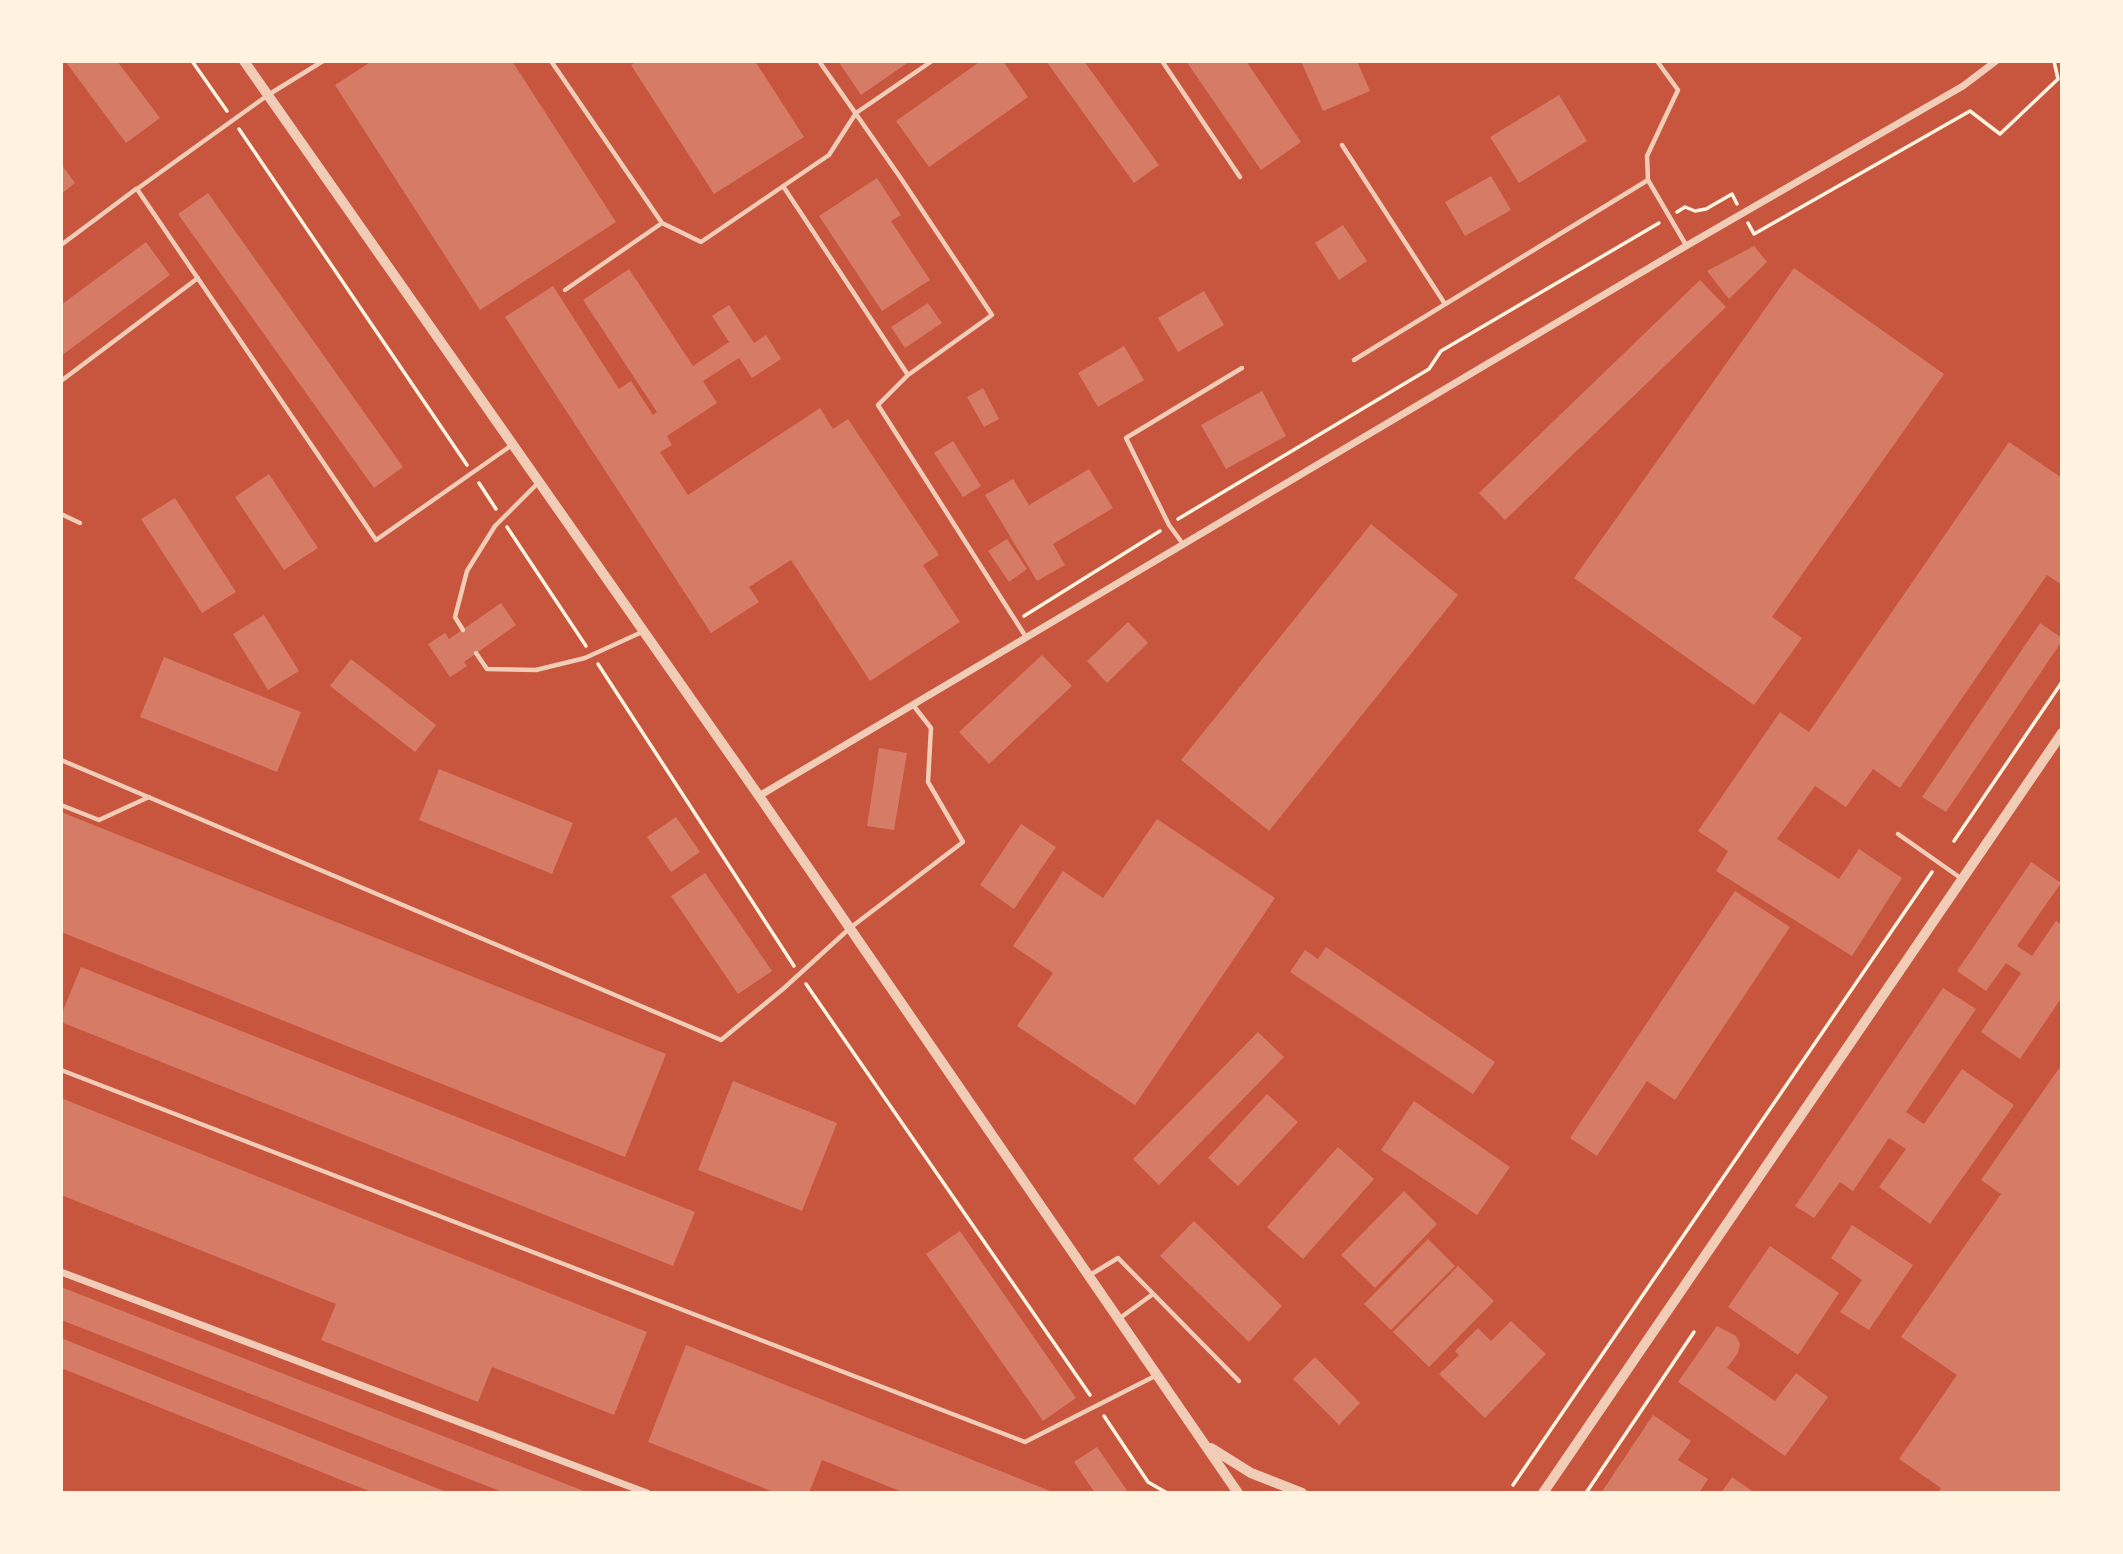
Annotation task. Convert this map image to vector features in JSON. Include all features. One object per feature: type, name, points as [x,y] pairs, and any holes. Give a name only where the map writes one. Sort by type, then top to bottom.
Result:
[{"type":"street","points":[[244,61],[759,796],[1238,1493]]},
{"type":"street","points":[[759,796],[1686,246],[1964,86],[1996,61]]},
{"type":"street","points":[[1543,1493],[2062,733]]},
{"type":"street","points":[[61,1272],[647,1493]]},
{"type":"street","points":[[1206,1445],[1251,1473],[1302,1493]]},
{"type":"lane","points":[[61,245],[268,95],[323,61]]},
{"type":"lane","points":[[551,61],[662,223],[701,242],[829,155],[856,113],[932,61]]},
{"type":"lane","points":[[819,61],[992,315],[908,375],[878,405],[1027,638]]},
{"type":"lane","points":[[1163,61],[1240,177]]},
{"type":"lane","points":[[1657,61],[1678,90],[1647,156],[1648,180],[1686,246]]},
{"type":"lane","points":[[1342,145],[1445,304]]},
{"type":"lane","points":[[1354,360],[1648,180]]},
{"type":"lane","points":[[783,186],[908,375]]},
{"type":"lane","points":[[136,189],[376,540],[513,445]]},
{"type":"lane","points":[[565,290],[662,223]]},
{"type":"lane","points":[[61,382],[198,278]]},
{"type":"lane","points":[[1184,545],[1169,525],[1126,438],[1242,369]]},
{"type":"lane","points":[[463,630],[455,617],[467,571],[495,526],[539,482]]},
{"type":"lane","points":[[61,514],[80,523]]},
{"type":"lane","points":[[476,653],[487,669],[536,670],[592,654],[643,631]]},
{"type":"lane","points":[[61,760],[721,1040],[850,928],[963,842],[928,782],[931,728],[913,705]]},
{"type":"lane","points":[[61,805],[99,820],[149,797]]},
{"type":"lane","points":[[1898,834],[1963,879]]},
{"type":"lane","points":[[61,1070],[1025,1442],[1157,1374]]},
{"type":"lane","points":[[1090,1276],[1118,1258],[1239,1381]]},
{"type":"lane","points":[[1119,1319],[1153,1294]]},
{"type":"path","points":[[192,61],[472,473],[799,974],[1149,1482],[1167,1493]]},
{"type":"path","points":[[1954,841],[2062,682]]},
{"type":"path","points":[[1513,1485],[1934,870]]},
{"type":"path","points":[[1586,1493],[1694,1332]]},
{"type":"building","points":[[65,61],[117,61],[160,118],[126,143]]},
{"type":"building","points":[[372,61],[512,61],[616,222],[480,310],[335,85]]},
{"type":"building","points":[[637,61],[755,61],[804,137],[714,194],[631,65]]},
{"type":"building","points":[[838,61],[910,61],[861,95]]},
{"type":"building","points":[[981,61],[1003,61],[1028,97],[929,167],[896,121]]},
{"type":"building","points":[[1046,61],[1084,61],[1159,165],[1134,183]]},
{"type":"building","points":[[1186,61],[1246,61],[1301,142],[1261,170]]},
{"type":"building","points":[[1301,61],[1357,61],[1370,91],[1323,111]]},
{"type":"building","points":[[1559,95],[1587,141],[1519,183],[1490,137]]},
{"type":"building","points":[[61,164],[75,183],[61,194]]},
{"type":"building","points":[[1491,176],[1511,210],[1465,236],[1445,202]]},
{"type":"building","points":[[877,178],[901,215],[891,221],[930,280],[882,311],[819,216]]},
{"type":"building","points":[[208,193],[403,467],[374,488],[178,214]]},
{"type":"building","points":[[1343,225],[1367,261],[1339,280],[1315,243]]},
{"type":"building","points":[[146,242],[170,275],[61,356],[61,305]]},
{"type":"building","points":[[1754,246],[1767,262],[1729,299],[1707,271]]},
{"type":"building","points":[[1794,268],[1944,374],[1772,617],[1802,638],[1754,705],[1574,578]]},
{"type":"building","points":[[629,269],[693,366],[729,342],[712,316],[729,305],[754,343],[766,335],[781,359],[752,378],[739,358],[703,381],[717,403],[667,436],[672,445],[660,452],[688,495],[820,408],[833,429],[848,419],[939,555],[923,565],[960,622],[870,681],[791,560],[749,587],[759,602],[711,633],[505,317],[553,286],[619,389],[631,381],[653,415],[657,412],[583,300]]},
{"type":"building","points":[[1700,280],[1726,307],[1505,520],[1479,493]]},
{"type":"building","points":[[1204,291],[1224,325],[1178,352],[1158,318]]},
{"type":"building","points":[[928,303],[942,323],[905,348],[891,327]]},
{"type":"building","points":[[1124,346],[1144,380],[1098,407],[1078,373]]},
{"type":"building","points":[[983,388],[999,419],[984,427],[967,397]]},
{"type":"building","points":[[1262,391],[1286,436],[1226,469],[1201,425]]},
{"type":"building","points":[[953,441],[981,486],[963,497],[934,453]]},
{"type":"building","points":[[2009,442],[2062,478],[2062,585],[2047,575],[1900,788],[1873,769],[1846,807],[1815,786],[1777,839],[1839,879],[1859,849],[1902,878],[1852,956],[1716,871],[1728,851],[1698,831],[1780,712],[1809,732]]},
{"type":"building","points":[[1089,469],[1113,508],[1053,544],[1065,565],[1037,581],[985,495],[1013,479],[1029,505]]},
{"type":"building","points":[[269,474],[318,548],[284,570],[235,497]]},
{"type":"building","points":[[175,498],[236,592],[202,613],[141,519]]},
{"type":"building","points":[[1371,524],[1458,595],[1269,831],[1181,760]]},
{"type":"building","points":[[1007,539],[1027,569],[1009,582],[988,551]]},
{"type":"building","points":[[501,603],[516,625],[464,662],[467,666],[450,677],[428,644],[445,633],[449,639]]},
{"type":"building","points":[[264,615],[299,671],[268,690],[233,634]]},
{"type":"building","points":[[1128,622],[1148,643],[1107,683],[1087,661]]},
{"type":"building","points":[[2040,623],[2062,638],[2062,641],[1946,812],[1922,797]]},
{"type":"building","points":[[1042,655],[1072,686],[989,764],[959,732]]},
{"type":"building","points":[[164,657],[301,712],[277,772],[140,717]]},
{"type":"building","points":[[351,659],[436,725],[415,752],[330,686]]},
{"type":"building","points":[[879,748],[907,753],[894,830],[867,826]]},
{"type":"building","points":[[439,769],[573,823],[552,874],[419,820]]},
{"type":"building","points":[[61,812],[666,1054],[625,1157],[61,932]]},
{"type":"building","points":[[676,817],[700,852],[671,872],[647,837]]},
{"type":"building","points":[[1157,819],[1275,898],[1135,1105],[1017,1026],[1053,973],[1013,946],[1063,871],[1103,898]]},
{"type":"building","points":[[1021,824],[1056,847],[1014,909],[980,885]]},
{"type":"building","points":[[2031,862],[2061,883],[2017,946],[2032,956],[2056,921],[2062,925],[2062,997],[2020,1059],[1981,1032],[2021,973],[2006,963],[1986,991],[1957,971]]},
{"type":"building","points":[[705,873],[772,971],[738,994],[671,896]]},
{"type":"building","points":[[1735,891],[1790,927],[1675,1100],[1647,1081],[1597,1156],[1570,1138]]},
{"type":"building","points":[[1326,947],[1495,1062],[1473,1094],[1290,972],[1305,950],[1318,959]]},
{"type":"building","points":[[81,967],[695,1212],[673,1266],[61,1022],[61,1015]]},
{"type":"building","points":[[1943,988],[1976,1009],[1906,1112],[1924,1124],[1962,1069],[2014,1105],[1930,1224],[1879,1187],[1906,1149],[1889,1138],[1853,1191],[1840,1182],[1814,1218],[1795,1206]]},
{"type":"building","points":[[1258,1032],[1284,1057],[1159,1185],[1133,1159]]},
{"type":"building","points":[[2062,1064],[2062,1493],[1938,1493],[1941,1488],[1899,1459],[1957,1375],[1901,1337],[2001,1194],[1981,1180]]},
{"type":"building","points":[[733,1081],[837,1123],[802,1211],[698,1170]]},
{"type":"building","points":[[1267,1094],[1298,1122],[1238,1186],[1208,1158]]},
{"type":"building","points":[[61,1098],[647,1332],[614,1415],[492,1367],[478,1402],[321,1340],[336,1304],[61,1195]]},
{"type":"building","points":[[1414,1101],[1510,1167],[1477,1215],[1381,1150]]},
{"type":"building","points":[[1338,1147],[1374,1179],[1303,1259],[1267,1227]]},
{"type":"building","points":[[1404,1191],[1437,1224],[1375,1288],[1341,1255]]},
{"type":"building","points":[[1194,1221],[1282,1306],[1249,1342],[1160,1256]]},
{"type":"building","points":[[1852,1225],[1913,1265],[1869,1330],[1840,1312],[1862,1280],[1831,1258]]},
{"type":"building","points":[[960,1231],[1076,1398],[1043,1421],[926,1254]]},
{"type":"building","points":[[1428,1239],[1455,1266],[1391,1330],[1364,1304]]},
{"type":"building","points":[[1770,1246],[1839,1293],[1798,1355],[1728,1307]]},
{"type":"building","points":[[1458,1266],[1494,1301],[1429,1367],[1393,1332]]},
{"type":"building","points":[[61,1287],[589,1493],[505,1493],[61,1320]]},
{"type":"building","points":[[1511,1321],[1546,1354],[1485,1418],[1439,1374],[1459,1355],[1455,1351],[1478,1328],[1491,1341]]},
{"type":"building","points":[[1717,1326],[1736,1336],[1740,1344],[1738,1353],[1727,1368],[1775,1401],[1796,1373],[1828,1397],[1785,1456],[1678,1382]]},
{"type":"building","points":[[61,1338],[449,1493],[374,1493],[61,1368]]},
{"type":"building","points":[[686,1345],[1055,1493],[905,1493],[822,1460],[809,1493],[776,1493],[648,1442]]},
{"type":"building","points":[[1315,1357],[1360,1403],[1339,1425],[1293,1379]]},
{"type":"building","points":[[1653,1415],[1691,1441],[1678,1460],[1708,1479],[1699,1493],[1601,1493]]},
{"type":"building","points":[[1097,1447],[1128,1492],[1095,1493],[1074,1462]]},
{"type":"building","points":[[1732,1477],[1755,1493],[1721,1493]]}]
